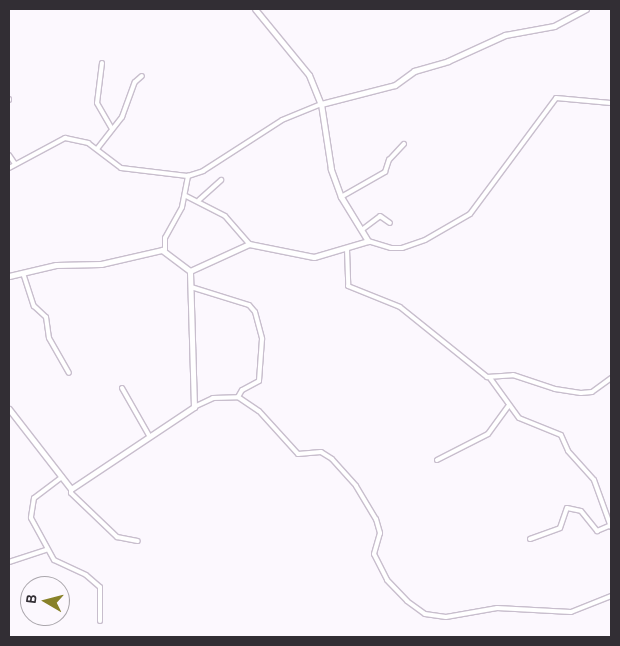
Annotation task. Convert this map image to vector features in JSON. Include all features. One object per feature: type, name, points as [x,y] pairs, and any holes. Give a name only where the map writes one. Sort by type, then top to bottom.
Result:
[{"type":"street","points":[[255,9],[309,75],[321,104],[330,170],[341,196],[363,229],[368,241]]},
{"type":"street","points":[[9,168],[61,139],[80,140],[97,149],[121,168],[188,176],[203,171],[282,120],[321,104],[395,85],[414,71],[448,61],[506,35],[554,26],[586,9]]},
{"type":"street","points":[[102,63],[97,104],[112,129]]},
{"type":"street","points":[[97,149],[124,114],[135,82],[142,76]]},
{"type":"street","points":[[186,196],[199,200],[225,216],[249,244],[306,258],[368,241],[391,248],[402,248],[425,240],[470,214],[556,98],[611,103]]},
{"type":"street","points":[[341,196],[385,172],[389,160],[404,144]]},
{"type":"street","points":[[9,155],[15,164]]},
{"type":"street","points":[[188,176],[186,196],[165,238],[165,250],[190,271],[194,407]]},
{"type":"street","points":[[199,200],[221,180]]},
{"type":"street","points":[[363,229],[380,216],[390,223]]},
{"type":"street","points":[[190,271],[249,244]]},
{"type":"street","points":[[347,248],[348,286],[400,307],[490,378],[508,406],[519,418],[561,435],[568,451],[593,478],[611,526],[597,532],[581,511],[567,508],[560,528],[530,539]]},
{"type":"street","points":[[9,276],[56,264],[101,264],[165,250]]},
{"type":"street","points":[[23,273],[34,306],[48,319],[49,338],[69,373]]},
{"type":"street","points":[[191,287],[249,305],[255,312],[262,339],[259,381],[242,390],[238,397]]},
{"type":"street","points":[[490,378],[513,376],[555,389],[581,393],[592,392],[611,378]]},
{"type":"street","points":[[122,388],[150,437]]},
{"type":"street","points":[[71,488],[194,407],[214,398],[238,397],[259,411],[298,454],[325,454],[355,484],[380,531],[375,558],[390,584],[420,611],[439,617],[497,608],[562,612],[578,610],[611,596]]},
{"type":"street","points":[[437,460],[488,434],[508,406]]},
{"type":"street","points":[[9,409],[71,488],[71,493],[117,537],[138,541]]},
{"type":"street","points":[[62,477],[37,495],[31,509],[30,518],[46,550],[56,562],[86,575],[100,587],[100,621]]},
{"type":"street","points":[[9,562],[46,550]]}]
